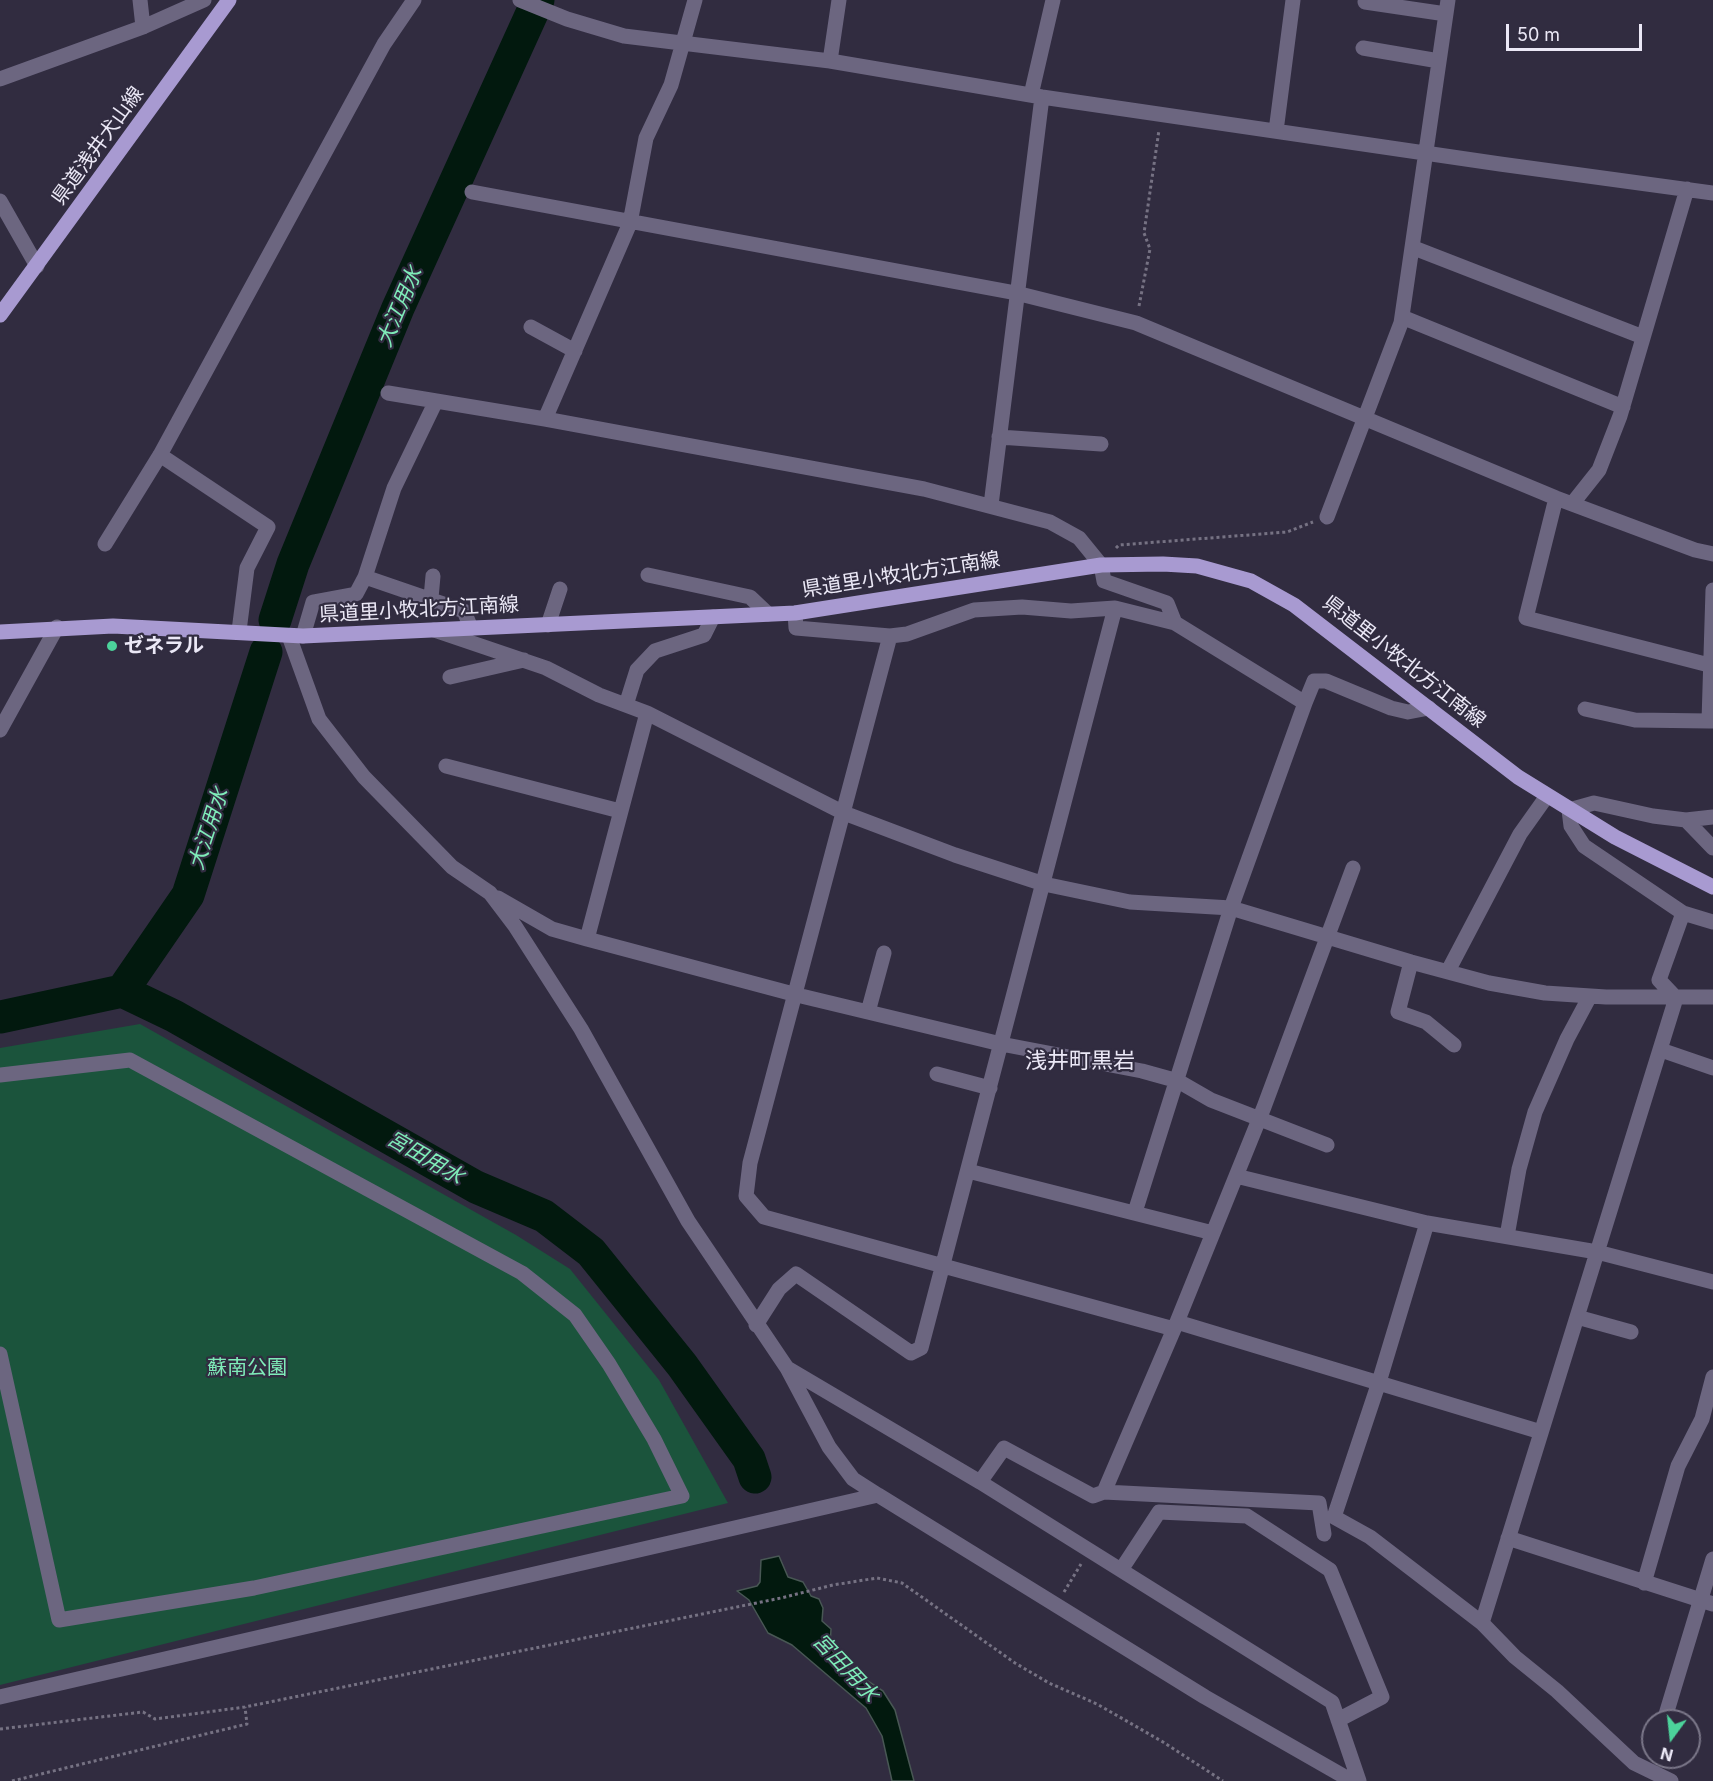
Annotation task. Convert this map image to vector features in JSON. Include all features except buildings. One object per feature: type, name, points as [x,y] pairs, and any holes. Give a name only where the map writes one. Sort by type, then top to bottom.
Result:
[{"type":"main road","name":"県道浅井犬山線","points":[[0,315],[229,0]]},
{"type":"main road","name":"県道里小牧北方江南線","points":[[0,632],[57,627],[166,627],[296,636],[795,613],[1101,565],[1197,566],[1251,581],[1294,604],[1547,796],[1713,887]]},
{"type":"street","points":[[140,0],[143,27]]},
{"type":"street","points":[[0,79],[143,27],[204,0]]},
{"type":"street","points":[[105,544],[160,455],[384,44],[414,0]]},
{"type":"street","points":[[545,419],[630,223],[646,138],[670,85],[695,0]]},
{"type":"street","points":[[830,61],[839,0]]},
{"type":"street","points":[[991,505],[1036,96],[1053,0]]},
{"type":"street","points":[[1276,131],[1293,0]]},
{"type":"street","points":[[523,1],[552,8],[624,36],[830,61],[1036,96],[1713,193]]},
{"type":"street","points":[[1327,518],[1402,316],[1414,248],[1447,7],[1365,2]]},
{"type":"street","points":[[1363,48],[1440,61]]},
{"type":"street","points":[[1572,504],[1599,470],[1623,407],[1687,189]]},
{"type":"street","points":[[472,192],[1016,293],[1136,323],[1556,498],[1695,550],[1713,554]]},
{"type":"street","points":[[0,201],[37,266]]},
{"type":"street","points":[[1414,248],[1643,337]]},
{"type":"street","points":[[1402,316],[1623,407]]},
{"type":"street","points":[[531,327],[574,351]]},
{"type":"street","points":[[388,393],[817,468],[991,505],[1050,522],[1078,538],[1101,565],[1104,581],[1167,603],[1175,623]]},
{"type":"street","points":[[436,401],[394,488],[365,578],[356,594],[313,602],[296,636],[319,719],[357,769],[452,867],[490,893],[552,929],[797,995],[1001,1044],[1143,1071],[1178,1081],[1211,1100],[1327,1145]]},
{"type":"street","points":[[999,437],[1101,444]]},
{"type":"street","points":[[160,455],[268,527],[247,568],[239,631]]},
{"type":"street","points":[[1556,498],[1526,618],[1709,665]]},
{"type":"street","points":[[648,575],[750,597],[768,614]]},
{"type":"street","points":[[431,598],[433,576]]},
{"type":"street","points":[[365,578],[431,598],[464,611],[471,628]]},
{"type":"street","points":[[548,625],[560,589]]},
{"type":"street","points":[[1585,709],[1635,720],[1711,721],[1709,665],[1713,591]]},
{"type":"street","points":[[795,613],[796,628],[890,636],[907,634],[974,610],[1022,607],[1071,611],[1115,608],[1175,623],[1305,703]]},
{"type":"street","points":[[756,1325],[779,1289],[796,1274],[911,1353],[921,1348],[1115,608]]},
{"type":"street","points":[[626,705],[637,669],[655,651],[704,635],[713,617]]},
{"type":"street","points":[[0,730],[57,627]]},
{"type":"street","points":[[434,630],[527,660],[647,713],[844,813],[955,855],[1044,884],[1130,902],[1231,908],[1411,962],[1448,970],[1489,983],[1545,993],[1590,996],[1713,997]]},
{"type":"street","points":[[890,636],[797,995],[750,1163],[746,1196],[764,1217],[942,1267],[1175,1326],[1379,1382],[1541,1432]]},
{"type":"street","points":[[450,677],[527,660]]},
{"type":"street","points":[[1135,1212],[1231,908],[1314,681],[1326,681],[1391,708],[1408,712],[1429,708]]},
{"type":"street","points":[[587,939],[647,713]]},
{"type":"street","points":[[446,766],[620,811]]},
{"type":"street","points":[[1448,970],[1520,834],[1547,796]]},
{"type":"street","points":[[1713,818],[1686,820],[1653,816],[1594,803],[1569,810],[1571,826],[1584,846],[1683,914],[1713,922]]},
{"type":"street","points":[[1686,820],[1713,849]]},
{"type":"street","points":[[1104,1492],[1260,1118],[1353,868]]},
{"type":"street","points":[[490,893],[515,926],[581,1029],[688,1221],[787,1368],[829,1447],[853,1479],[1215,1702],[1352,1781]]},
{"type":"street","points":[[1676,998],[1659,980],[1683,914]]},
{"type":"street","points":[[868,1012],[884,954]]},
{"type":"street","points":[[1411,962],[1398,1012],[1426,1022],[1454,1045]]},
{"type":"street","points":[[1507,1236],[1519,1169],[1535,1112],[1567,1039],[1590,996]]},
{"type":"street","points":[[1482,1623],[1676,998]]},
{"type":"street","points":[[1661,1050],[1713,1068]]},
{"type":"street","points":[[0,1075],[130,1060],[522,1273],[575,1315],[609,1364],[654,1439],[682,1496],[254,1588],[59,1620],[0,1353]]},
{"type":"street","points":[[937,1074],[990,1088]]},
{"type":"street","points":[[968,1172],[1213,1233]]},
{"type":"street","points":[[1236,1176],[1427,1223],[1597,1252],[1713,1282]]},
{"type":"street","points":[[1427,1223],[1379,1382],[1334,1517],[1370,1537],[1482,1623],[1515,1657],[1557,1690],[1634,1763],[1641,1763]]},
{"type":"street","points":[[1577,1317],[1631,1332]]},
{"type":"street","points":[[787,1368],[980,1482],[1332,1702],[1359,1781]]},
{"type":"street","points":[[1644,1583],[1678,1466],[1707,1421],[1713,1377]]},
{"type":"street","points":[[980,1482],[1004,1448],[1093,1496],[1104,1492],[1319,1503],[1324,1534]]},
{"type":"street","points":[[0,1697],[878,1495]]},
{"type":"street","points":[[1121,1570],[1159,1512],[1246,1516],[1330,1570],[1382,1697],[1338,1720]]},
{"type":"street","points":[[1508,1538],[1707,1602]]},
{"type":"street","points":[[1668,1709],[1707,1602],[1713,1559]]},
{"type":"street","points":[[1657,1769],[1671,1781]]},
{"type":"path","points":[[1136,323],[1150,249],[1144,233],[1161,113]]},
{"type":"path","points":[[1101,565],[1119,545],[1287,532],[1327,518]]},
{"type":"path","points":[[1056,1605],[1090,1550]]},
{"type":"path","points":[[0,1729],[142,1712],[155,1719],[245,1707],[877,1578],[902,1583],[1015,1663],[1116,1715],[1223,1781]]},
{"type":"path","points":[[12,1781],[247,1724],[245,1707]]},
{"type":"green space","name":"蘇南公園","points":[[140,1024],[516,1235],[570,1269],[659,1380],[728,1503],[0,1685],[0,1048]]},
{"type":"water","points":[[779,1556],[788,1577],[803,1582],[811,1596],[819,1599],[823,1608],[822,1621],[831,1629],[830,1646],[839,1662],[883,1691],[895,1710],[914,1781],[892,1781],[882,1736],[866,1708],[792,1645],[768,1633],[749,1600],[737,1591],[757,1586],[760,1582],[761,1560]]},
{"type":"waterway","name":"大江用水","points":[[275,620],[293,564],[398,308],[538,0]]},
{"type":"waterway","name":"大江用水","points":[[122,991],[188,895],[266,652]]},
{"type":"waterway","name":"宮田用水","points":[[0,1017],[122,991],[174,1016],[476,1187],[544,1216],[591,1252],[682,1365],[749,1459],[755,1477]]},
{"type":"place","name":"ゼネラル","points":[[112,646]]},
{"type":"district","name":"浅井町黒岩","points":[[1080,1061]]}]
